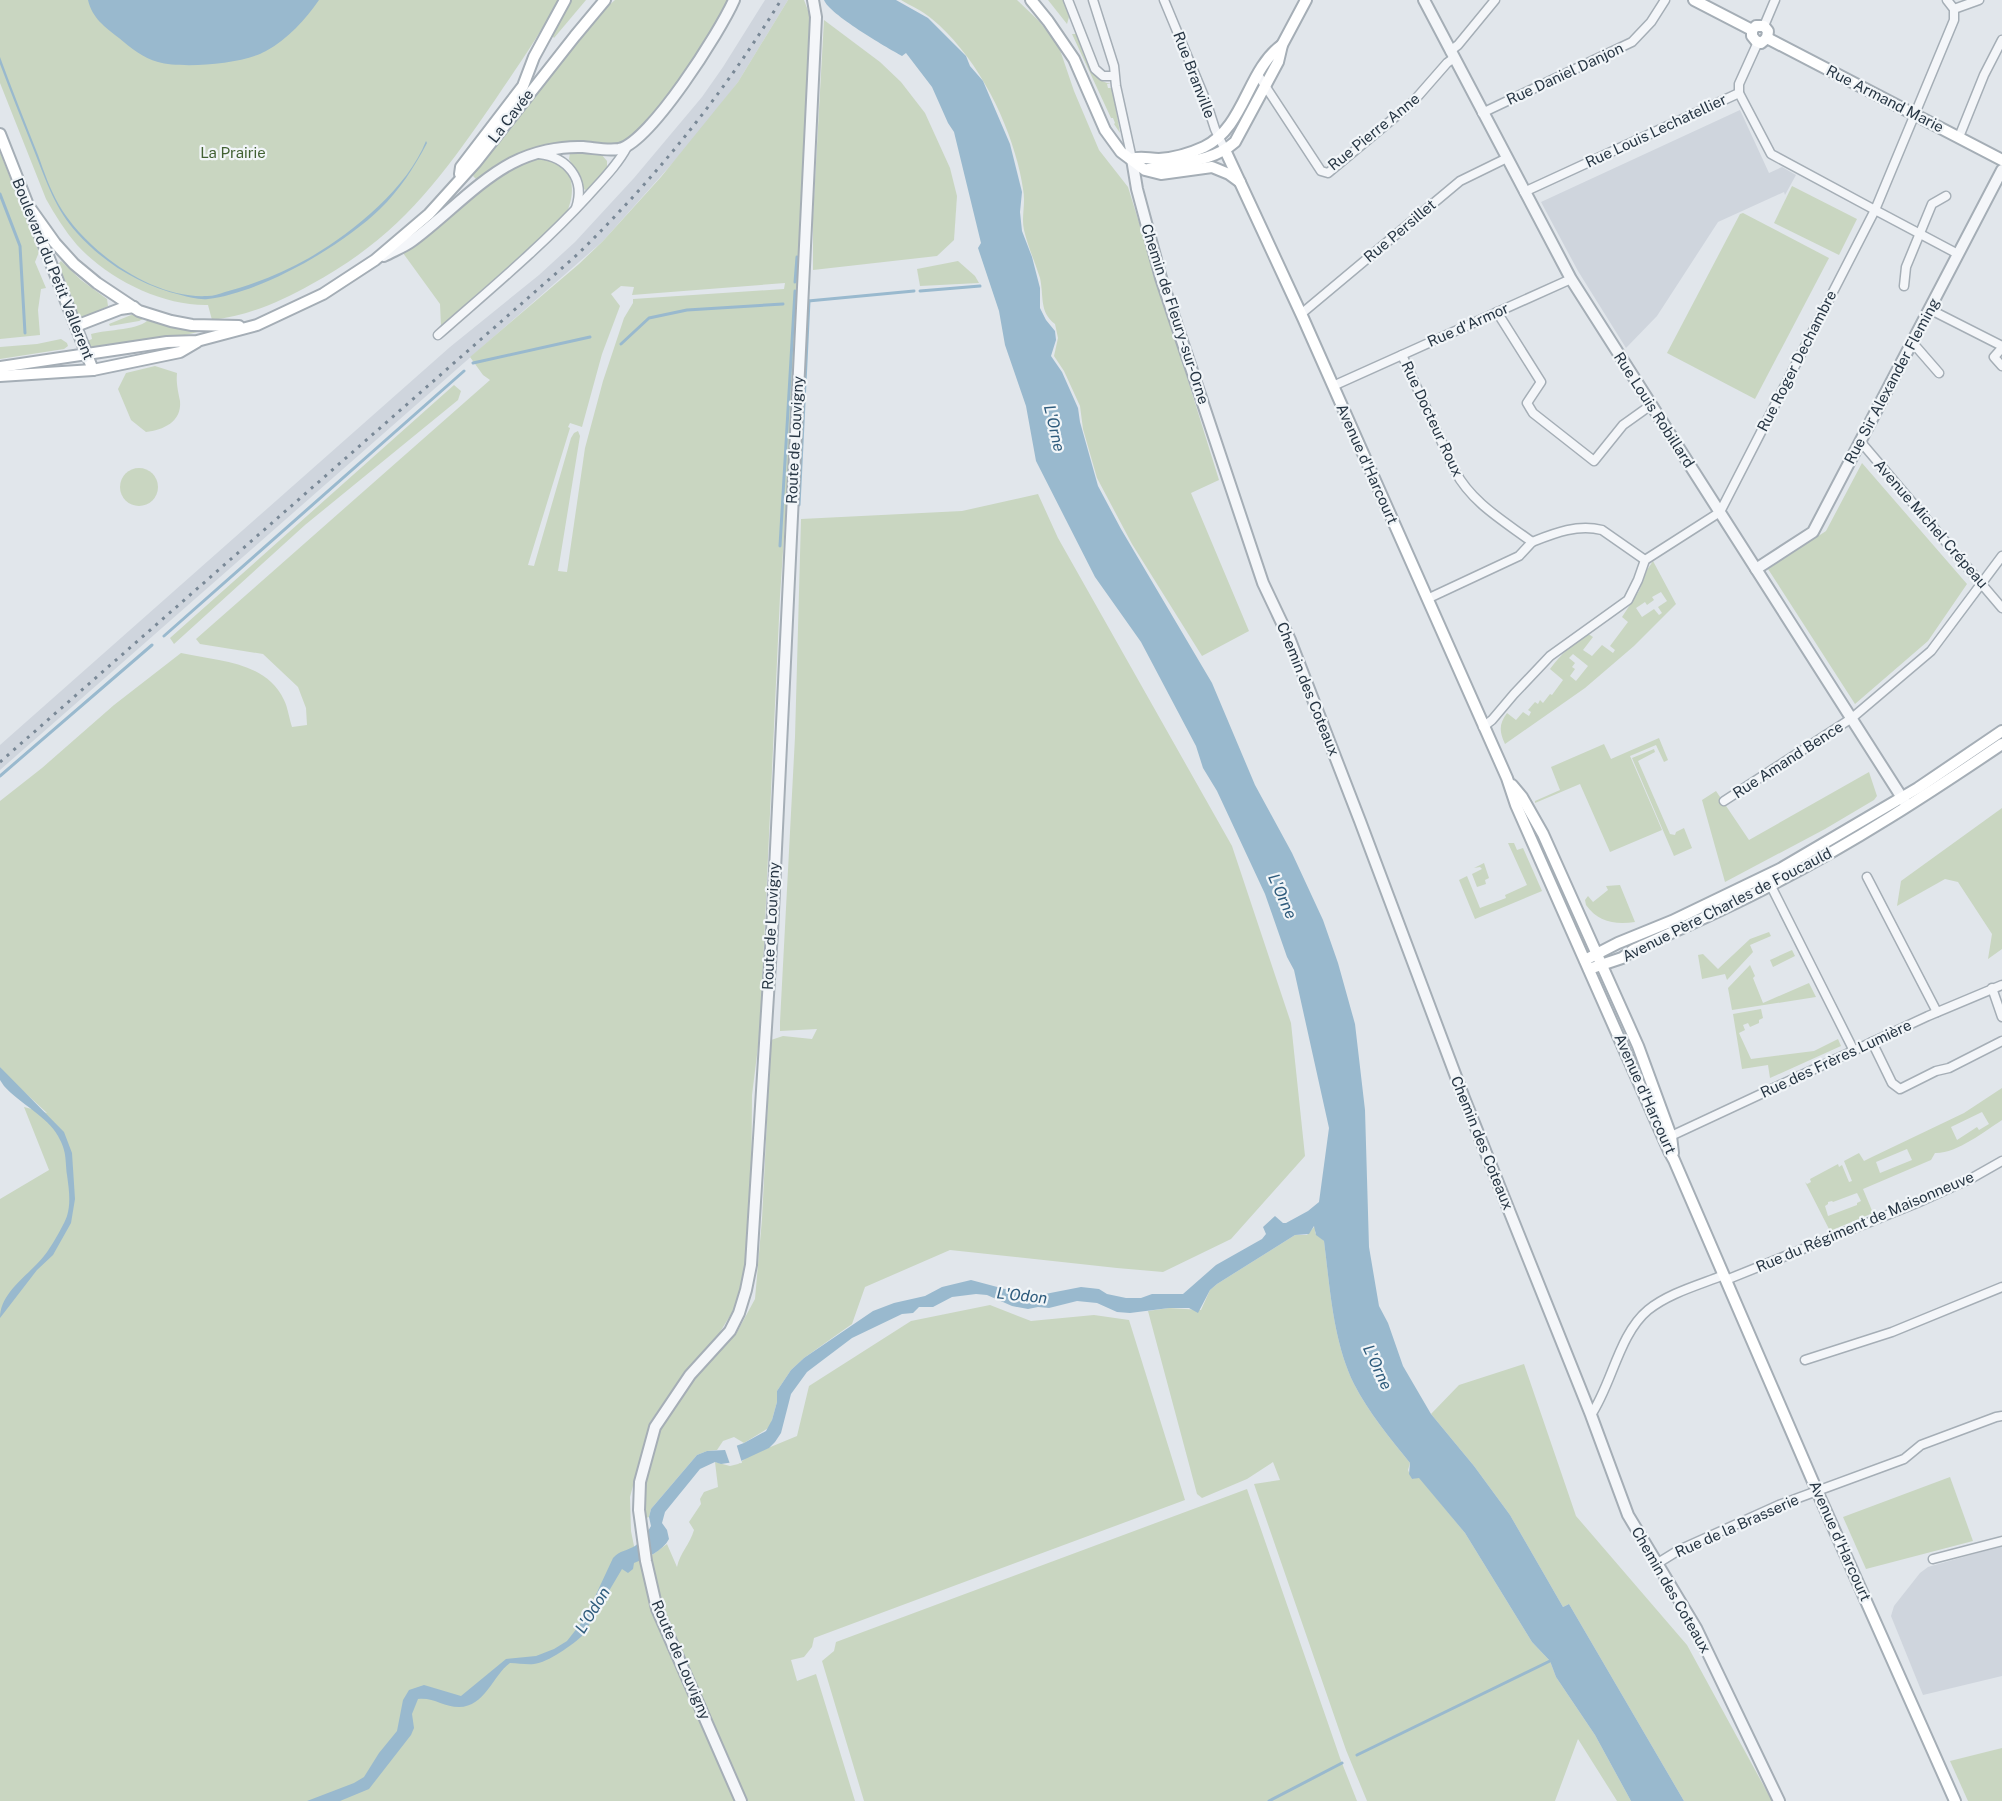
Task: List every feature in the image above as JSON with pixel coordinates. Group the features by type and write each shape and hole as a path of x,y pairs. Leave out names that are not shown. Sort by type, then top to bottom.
{"main road":[{"path":"0,367 166,342 197,341 257,325 323,294 375,260 429,214 459,180 461,167 524,86 537,51 566,0"},
{"name":"La Cavée","path":"459,180 605,0"},
{"path":"1030,0 1048,21 1074,59 1104,130 1113,144 1145,170 1161,174 1205,167 1214,168 1229,174 1242,184"},
{"path":"1145,170 1203,159 1226,150 1235,142 1278,62 1282,45 1306,0"},
{"path":"1694,0 1752,30"},
{"path":"1758,25 1764,26 1769,32 1763,40 1752,38 1752,30 1758,25"},
{"name":"Rue Armand Marie","path":"1763,40 2002,160"},
{"path":"1132,159 1139,157 1156,159 1180,155 1203,147 1219,138 1230,125 1270,54 1282,45"},
{"name":"Boulevard du Petit Vallerent","path":"0,134 93,370"},
{"name":"Avenue d'Harcourt","path":"1226,150 1507,778 1516,805 1955,1801"},
{"path":"30,208 60,250 74,264 97,283 149,315 192,326 257,325"},
{"path":"76,326 120,309 134,307"},
{"path":"0,376 93,370 180,352 197,341"},
{"path":"93,370 98,363 140,356 166,342"},
{"name":"Avenue Père Charles de Foucauld","path":"1587,964 1599,959 1622,958 1671,927 1838,849 2002,731"},
{"name":"Avenue Père Charles de Foucauld","path":"1905,802 2002,744"},
{"name":"Avenue d'Harcourt","path":"1507,778 1539,825 1638,1046 1671,1136 1674,1160"}],"street":[{"path":"438,335 575,210 613,167 627,147 643,134 684,82 719,29 734,0"},
{"name":"Route de Louvigny","path":"741,1801 657,1609 642,1536 639,1510 640,1482 655,1427 690,1375 730,1331 739,1313 751,1265 772,920 816,28 816,11 813,0"},
{"path":"1068,0 1095,69 1103,76 1114,76"},
{"path":"1094,0 1114,66 1114,76 1132,159"},
{"name":"Rue Branville","path":"1164,0 1219,138 1226,150"},
{"name":"Rue Louis Robillard","path":"1424,0 1570,279 1905,802"},
{"path":"1452,54 1495,0"},
{"name":"Rue Daniel Danjon","path":"1482,113 1632,42 1646,28 1665,0"},
{"path":"1764,26 1775,0"},
{"path":"1947,0 1954,9 1979,0"},
{"name":"Rue Roger Dechambre","path":"1720,512 1875,210 1954,20 1954,9"},
{"name":"Rue Louis Lechatellier","path":"1524,192 1739,93 1739,84 1763,40"},
{"path":"1959,137 1984,75 2002,40"},
{"name":"Rue Pierre Anne","path":"1258,75 1321,171 1328,173 1412,103 1447,63 1452,54"},
{"path":"1739,93 1771,154 1958,254"},
{"path":"375,260 411,242 482,182 506,166 536,154 566,148 607,150 627,147"},
{"path":"536,154 556,157 569,166 578,187 575,210"},
{"name":"Rue Persillet","path":"1301,314 1460,181 1507,158"},
{"name":"Chemin de Fleury-sur-Orne","path":"1132,159 1138,192 1161,278 1224,467"},
{"name":"Rue Sir Alexander Fleming","path":"1756,569 1813,532 2002,170"},
{"path":"1904,286 1906,267 1932,204 1946,196"},
{"name":"Rue d'Armor","path":"1333,386 1570,279"},
{"path":"1929,309 1999,345"},
{"path":"1497,312 1541,382 1527,403 1533,413 1594,460 1623,425 1651,405"},
{"path":"2002,336 1994,357 2002,366"},
{"path":"1912,342 1939,373"},
{"name":"Rue Docteur Roux","path":"1402,355 1450,462 1466,489 1474,499 1532,542"},
{"name":"Avenue Michel Crépeau","path":"1860,441 2002,608"},
{"name":"Chemin des Coteaux","path":"1224,467 1263,583 1290,640 1357,811 1464,1098 1591,1415 1628,1515 1696,1628 1779,1801"},
{"path":"1483,727 1550,657 1628,600 1645,560 1720,512"},
{"path":"1427,599 1519,556 1532,542 1567,530 1602,530 1645,560"},
{"name":"Rue Amand Bence","path":"1724,801 1852,718 1931,651 2002,556"},
{"path":"1867,877 1937,1012"},
{"path":"1769,881 1854,1051"},
{"name":"Rue des Frères Lumière","path":"1671,1136 1937,1012 2002,985"},
{"path":"1992,988 2002,1017"},
{"path":"1872,1042 1892,1083 1900,1089 1936,1071 1949,1068 2002,1041"},
{"name":"Rue du Régiment de Maisonneuve","path":"1591,1415 1601,1399 1629,1336 1643,1315 1660,1302 1780,1258 1950,1189 2002,1161"},
{"path":"1805,1360 1892,1332 2002,1287"},
{"name":"Rue de la Brasserie","path":"1658,1563 1679,1550 1779,1505 1904,1459 1920,1445 2002,1416"},
{"path":"1933,1559 2002,1541"}],"shaded area":[{"path":"765,0 788,0 738,82 694,139 603,241 0,770 0,745 450,347 539,275 575,242 634,178 702,97"},
{"path":"1740,110 1769,173 1782,167 1796,175 1785,195 1784,192 1718,222 1657,316 1626,348 1578,271 1541,202"},
{"path":"2002,1546 2002,1676 1923,1695 1891,1616 1894,1606 1920,1573 1928,1567"}],"green space":[{"name":"La Prairie","path":"0,0 558,0 528,51 455,156 415,205 393,227 341,267 299,291 250,312 212,320 208,305 172,301 137,288 104,269 77,245 60,223 46,199 0,83"},
{"path":"569,0 586,0 554,38 550,33"},
{"path":"615,0 730,0 711,34 680,80 647,123 632,137 615,145 583,142 539,148 514,157 476,179 473,176 477,168 588,28"},
{"path":"788,0 804,0 809,13 811,44 800,214 794,388 780,596 760,1031 752,1095 751,1218 745,1283 733,1311 720,1332 684,1373 650,1422 630,1497 631,1531 637,1561 652,1555 667,1544 677,1567 694,1530 689,1522 701,1504 700,1499 704,1492 718,1487 715,1462 730,1466 738,1464 749,1456 797,1436 809,1386 911,1321 990,1305 1031,1321 1094,1315 1129,1320 1185,1500 814,1638 812,1647 804,1657 791,1660 797,1681 816,1674 855,1801 0,1801 0,1199 49,1170 24,1107 47,1113 0,1067 0,801 42,768 114,705 181,653 225,661 253,670 276,687 285,703 292,727 307,725 306,708 298,687 263,654 200,644 196,639 490,380 483,375 470,357 603,241 661,177 738,82","holes":["785,283 784,289 633,299 624,318 603,381 585,448 567,572 558,571 580,436 578,431 571,438 534,566 528,565 570,428 568,427 570,423 582,427 602,354 620,306 611,294 621,286 634,287 632,295"]},
{"path":"901,0 1017,0 1039,21 1059,47 1074,91 1099,150 1128,187 1219,480 1191,493 1249,631 1202,656 1132,544 1097,478 1083,429 1080,406 1064,371 1054,356 1058,338 1055,324 1044,309 1040,278 1027,242 1023,220 1023,189 1012,143 1003,119 979,74 949,35 928,16"},
{"path":"1048,0 1063,0 1069,17 1067,24"},
{"path":"824,20 880,62 901,82 925,113 950,168 957,196 954,240 937,256 813,270 813,217"},
{"path":"1072,34 1076,34 1092,71 1097,77 1111,84 1107,84 1108,88 1112,88 1120,133 1111,118"},
{"path":"0,152 39,252 35,262 46,288 41,289 38,310 40,335 0,339"},
{"path":"570,153 601,154 607,161 607,168 591,189 585,190 569,159"},
{"path":"540,158 555,162 568,172 571,179 572,195 564,218 441,326 440,304 403,253 506,171"},
{"path":"1792,186 1857,219 1839,255 1774,223"},
{"path":"1743,213 1829,258 1755,399 1667,353 1740,214"},
{"path":"61,261 81,280 107,299 108,306 83,318 77,316 57,265"},
{"path":"958,261 975,276 979,283 920,286 917,269"},
{"path":"136,313 145,318 110,326 109,324"},
{"path":"150,318 202,331 168,339 92,349 87,341 92,339 91,334 139,325"},
{"path":"61,339 68,346 64,349 0,359 0,347 37,344"},
{"path":"155,366 177,373 180,408 175,420 170,424 146,432 131,420 118,389 126,373"},
{"path":"454,385 461,391 458,400 305,525 174,644 170,638"},
{"path":"1862,463 1967,584 1928,641 1855,704 1768,569 1826,531"},
{"path":"139,468 153,473 158,487 153,501 139,506 125,501 120,487 125,473"},
{"path":"1038,494 1058,538 1232,846 1291,1023 1305,1156 1231,1239 1163,1272 950,1250 865,1287 852,1324 791,1370 777,1391 777,1402 770,1427 744,1443 734,1437 723,1441 717,1450 697,1455 651,1509 649,1517 643,1519 644,1483 653,1442 665,1416 699,1373 736,1334 755,1299 762,1219 771,1040 783,1036 812,1039 817,1029 780,1031 795,737 801,519 962,511"},
{"path":"1653,561 1676,604 1634,646 1585,688 1505,744 1501,728 1507,713 1516,720 1523,712 1529,716 1531,712 1528,710 1535,702 1538,704 1540,700 1543,703 1550,694 1552,695 1563,680 1550,669 1577,641 1587,633 1593,637 1583,650 1592,656 1602,645 1613,653 1615,650 1610,646 1628,622 1622,617 1639,591","holes":["1661,592 1667,601 1658,607 1662,613 1659,615 1654,609 1642,617 1636,608 1645,602 1647,605 1654,600 1652,597","1573,654 1588,666 1576,681 1570,676 1575,669 1572,667 1575,663 1569,658"]},
{"path":"1659,738 1668,760 1664,762 1656,745 1630,756 1662,830 1610,852 1580,784 1535,803 1560,790 1551,767 1604,744 1611,759"},
{"path":"1654,749 1655,752 1638,761 1670,834 1675,835 1684,828 1692,848 1674,856 1632,758"},
{"path":"1869,772 1877,796 1874,800 1725,882 1702,800 1716,791 1749,840"},
{"path":"2002,808 2002,949 1988,959 1992,934 1958,882 1945,879 1897,906 1901,881"},
{"path":"1508,843 1514,843 1517,850 1523,848 1542,891 1475,919 1459,880 1467,876 1480,908 1506,898 1505,895 1527,885"},
{"path":"1484,863 1489,878 1485,880 1486,884 1477,887 1472,874 1482,869 1474,868"},
{"path":"1620,885 1635,922 1621,923 1602,919 1586,905 1585,900 1588,896 1593,902 1608,890 1606,886"},
{"path":"1769,932 1771,936 1750,945 1753,952 1727,980 1725,974 1702,979 1698,955 1703,954 1718,969 1750,939"},
{"path":"1792,950 1795,956 1773,967 1770,960"},
{"path":"1750,965 1763,1003 1809,983 1816,997 1732,1010 1728,988"},
{"path":"1761,1009 1763,1018 1759,1020 1759,1023 1750,1027 1748,1023 1743,1025 1745,1030 1739,1033 1751,1059 1814,1051 1838,1039 1841,1046 1770,1078 1768,1065 1742,1069 1733,1014"},
{"path":"2002,1088 2002,1120 1961,1146 1935,1153 1931,1160 1863,1189 1873,1213 1830,1231 1805,1182 1807,1184 1811,1182 1810,1179 1838,1164 1839,1167 1842,1165 1849,1182 1852,1181 1844,1161 1859,1153 1864,1161 1964,1113","holes":["1982,1112 1989,1124 1979,1130 1977,1127 1957,1140 1951,1127","1907,1149 1912,1160 1880,1173 1876,1162","1857,1193 1861,1201 1857,1205 1828,1216 1825,1206 1828,1202"]},
{"path":"1315,1226 1315,1233 1324,1241 1341,1350 1360,1395 1387,1435 1410,1463 1408,1470 1412,1479 1419,1477 1465,1533 1532,1642 1550,1661 1556,1677 1595,1735 1631,1801 1617,1801 1578,1739 1555,1801 1367,1801 1346,1750 1254,1484 1280,1480 1273,1462 1247,1479 1202,1498 1197,1494 1148,1311 1169,1308 1201,1310 1210,1290 1217,1284 1295,1235 1307,1235"},
{"path":"1524,1364 1576,1516 1687,1645 1772,1801 1684,1801 1569,1604 1563,1607 1510,1515 1474,1466 1431,1414 1459,1385"},
{"path":"1950,1477 1973,1541 1866,1569 1843,1517"},
{"path":"1247,1489 1357,1801 864,1801 822,1661 834,1651 836,1642"},
{"path":"2002,1748 2002,1801 1968,1801 1950,1761"}],"water":[{"path":"88,0 319,0 308,15 282,41 266,51 228,62 182,65 158,62 137,52 100,22"},
{"path":"824,0 896,0 928,18 966,56 970,66 983,81 1010,144 1022,192 1020,212 1022,231 1040,288 1040,308 1055,331 1056,340 1051,356 1062,372 1078,408 1098,486 1212,683 1255,785 1292,853 1323,920 1338,963 1355,1024 1365,1110 1369,1247 1379,1306 1388,1323 1403,1366 1431,1414 1474,1466 1510,1515 1563,1607 1569,1604 1684,1801 1631,1801 1595,1735 1556,1677 1550,1661 1532,1642 1465,1533 1419,1478 1412,1479 1409,1474 1410,1463 1366,1405 1347,1367 1333,1314 1324,1241 1316,1235 1314,1226 1309,1234 1295,1235 1217,1284 1210,1290 1198,1313 1189,1308 1117,1312 1097,1303 1077,1301 1049,1308 1028,1309 1012,1306 987,1295 976,1294 952,1297 933,1307 919,1307 913,1313 902,1314 852,1338 807,1372 791,1394 781,1433 769,1448 741,1461 721,1464 715,1462 700,1469 665,1512 662,1523 669,1539 654,1554 634,1563 633,1569 628,1573 622,1569 579,1639 539,1663 510,1663 482,1696 468,1706 454,1707 429,1699 418,1699 412,1714 414,1728 411,1735 369,1789 340,1801 307,1801 364,1777 379,1753 397,1731 403,1700 409,1690 424,1685 461,1696 506,1659 536,1656 567,1641 585,1618 613,1558 618,1553 635,1546 644,1537 651,1526 649,1517 651,1509 697,1455 707,1451 725,1450 766,1431 777,1402 777,1391 791,1370 804,1358 873,1311 894,1303 925,1296 942,1287 971,1280 1024,1294 1040,1295 1081,1287 1099,1289 1107,1294 1126,1298 1141,1298 1152,1294 1183,1294 1216,1265 1262,1239 1266,1234 1263,1227 1275,1216 1286,1223 1319,1202 1329,1128 1294,970 1287,957 1265,894 1217,791 1203,768 1196,746 1141,642 1095,577 1036,461 1026,406 1005,345 999,311 978,248 981,243 954,132 932,87 906,53 902,56 859,30 836,13"},
{"path":"0,57 50,187 71,222 103,255 122,269 164,290 186,295 212,296 268,278 326,248 360,223 392,193 406,176 426,141 427,143 412,169 394,194 380,209 345,238 300,266 252,288 208,299 194,298 166,291 137,279 124,272 111,264 77,233 57,205 48,185 0,64"},
{"path":"0,1067 64,1132 72,1153 75,1199 71,1223 53,1255 37,1270 0,1318 1,1309 10,1292 44,1256 57,1237 67,1216 69,1191 65,1155 61,1142 47,1122 4,1086 0,1080"}],"pier":[{"path":"736,1443 742,1463 730,1464 724,1447"}],"waterway":[{"path":"0,194 20,246 25,333"},
{"path":"795,282 797,257"},
{"path":"920,291 980,286"},
{"path":"780,546 795,291"},
{"path":"808,301 914,291"},
{"path":"799,505 809,301"},
{"path":"621,344 649,318 687,310 783,304"},
{"path":"473,363 590,337"},
{"path":"164,636 464,371"},
{"path":"0,776 152,645"},
{"path":"1357,1755 1552,1660"},
{"path":"1269,1801 1342,1763"}],"railway":[{"path":"0,762 578,254 662,164 712,102 781,0"}],"water label":[{"name":"L'Orne","path":"1055,428"},
{"name":"L'Orne","path":"1283,896"},
{"name":"L'Odon","path":"1022,1295"},
{"name":"L'Orne","path":"1378,1367"},
{"name":"L'Odon","path":"592,1610"}]}
